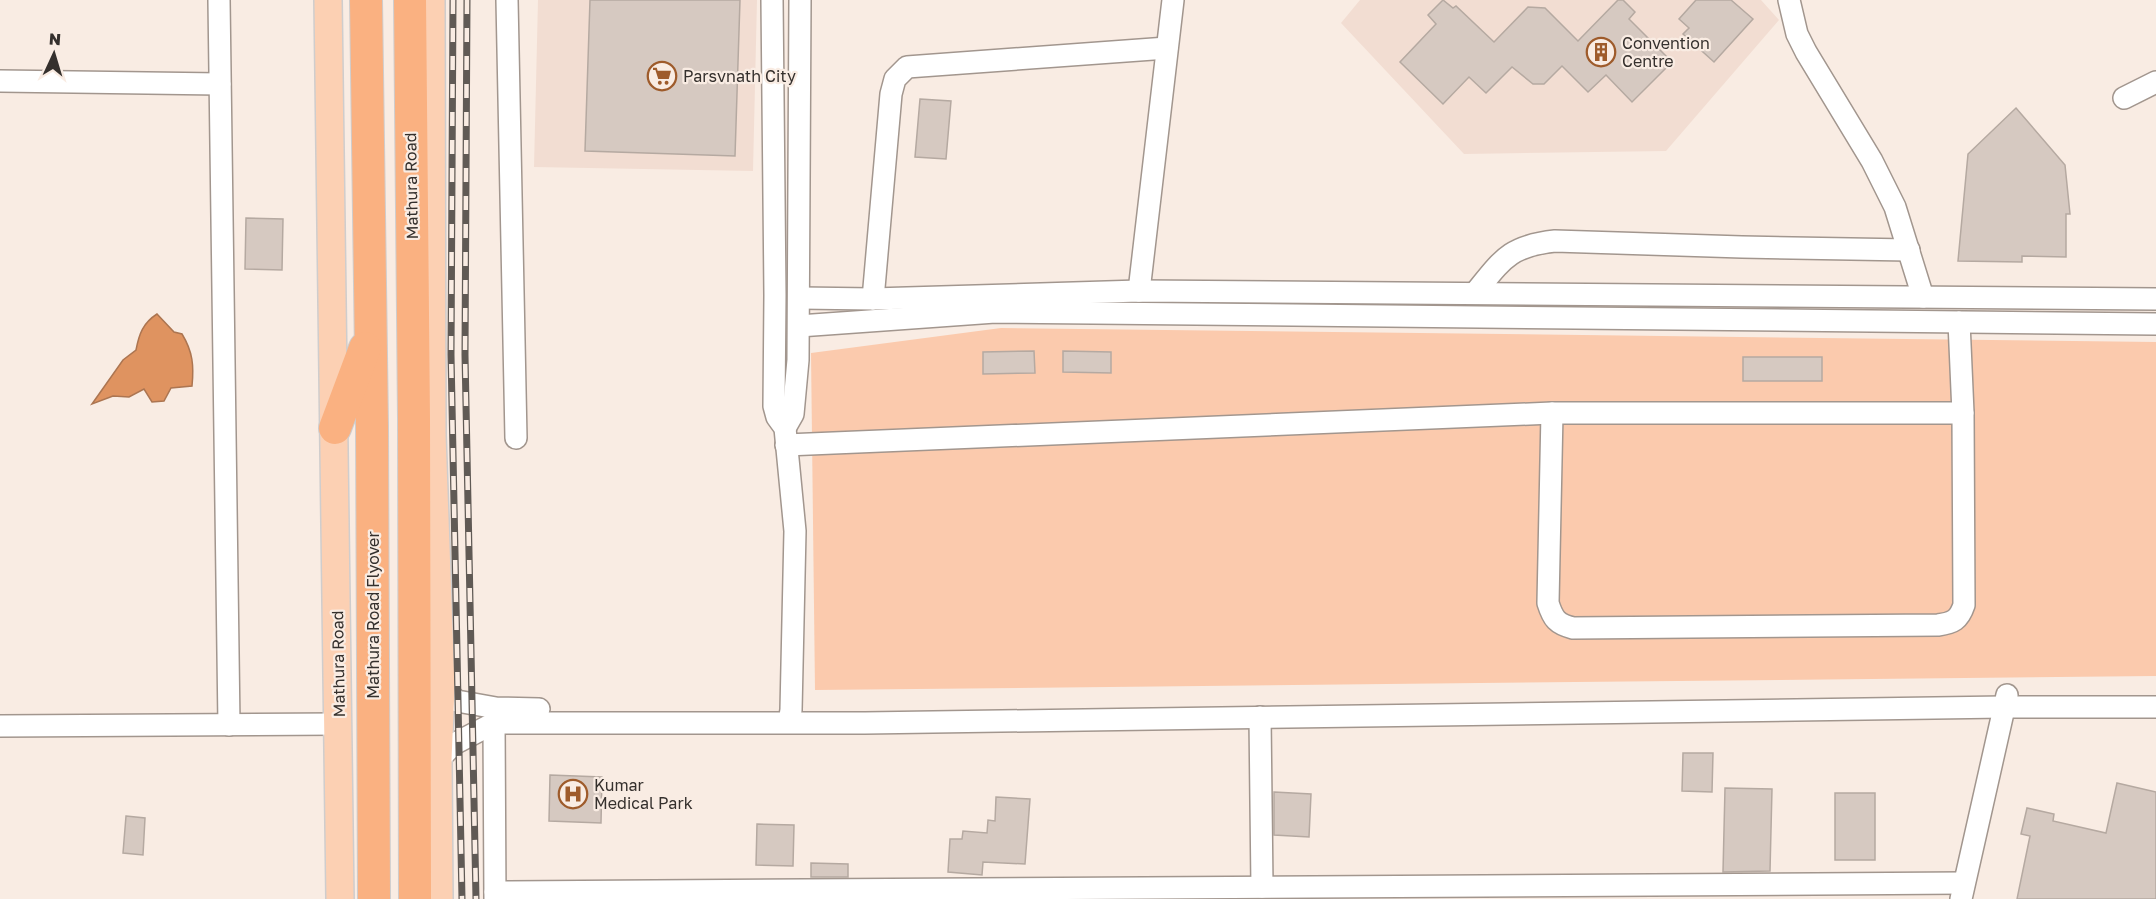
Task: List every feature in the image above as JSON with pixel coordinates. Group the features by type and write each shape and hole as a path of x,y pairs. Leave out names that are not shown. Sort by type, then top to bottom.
{"highway":[{"path":"335,428 371,330 366,0"},
{"name":"Mathura Road","path":"410,0 413,373 423,442"},
{"name":"Mathura Road Flyover","path":"371,330 374,899"},
{"path":"415,899 423,442"}],"main road":[{"name":"Mathura Road","path":"328,0 340,899"},
{"path":"431,0 423,442 441,687 438,760 439,899"}],"street":[{"path":"219,0 229,725"},
{"path":"507,0 516,438"},
{"path":"772,0 774,406 785,437 794,504 795,531 790,716"},
{"path":"785,437 795,402 800,298 800,0"},
{"path":"1139,291 1173,0"},
{"path":"1789,0 1797,34 1806,52 1872,161 1895,207 1923,297"},
{"path":"873,299 891,94 895,79 907,67 1167,48"},
{"path":"0,81 220,84"},
{"path":"2124,98 2156,82"},
{"path":"1475,293 1512,252 1521,247 1555,241 1909,250"},
{"path":"800,298 873,299 1139,291 2156,299"},
{"path":"799,326 995,312 2156,324"},
{"path":"1552,413 1548,603 1552,617 1561,625 1573,628 1938,626 1951,624 1960,617 1964,605 1963,413 1959,322"},
{"path":"785,437 1552,413 1963,413"},
{"path":"441,687 457,701 496,708 790,716 1260,717 2006,701 2156,695"},
{"path":"494,723 495,896 1262,887 1328,893 1963,891 2006,701"},
{"path":"438,760 454,744 494,723 790,716 2006,701 2156,707"},
{"path":"1260,717 1262,887"},
{"path":"0,726 339,724"}],"shaded area":[{"name":"Parsvnath City","path":"538,0 757,0 753,171 534,167"},
{"path":"1360,0 1761,0 1779,20 1666,151 1464,154 1341,23"},
{"path":"157,314 174,332 182,334 186,341 192,359 192,386 171,388 164,401 152,402 144,389 129,397 113,396 92,404 123,360 136,350 142,329"},
{"path":"1001,328 2156,342 2156,676 815,690 811,353"}],"building":[{"name":"Parsvnath City","path":"590,0 740,0 735,156 585,151"},
{"name":"Convention Centre","path":"1443,0 1453,8 1456,6 1494,42 1528,7 1545,8 1578,41 1618,0 1623,0 1635,12 1629,19 1672,62 1632,102 1606,75 1588,92 1562,66 1544,84 1533,84 1512,67 1486,93 1469,77 1443,104 1400,62 1436,24 1428,15"},
{"path":"1696,0 1731,0 1753,19 1714,62 1683,34 1689,28 1679,19"},
{"path":"920,99 951,101 946,159 915,157"},
{"path":"2016,108 2065,165 2070,214 2066,214 2066,257 2022,256 2022,262 1958,261 1968,154"},
{"path":"246,218 283,219 282,270 245,269"},
{"path":"1034,351 1035,373 983,374 983,352"},
{"path":"1063,351 1111,352 1111,373 1063,372"},
{"path":"1743,357 1822,357 1822,381 1743,381"},
{"path":"1683,753 1713,753 1712,792 1682,791"},
{"path":"550,775 602,777 601,823 549,821"},
{"path":"2117,783 2156,792 2156,899 2017,899 2030,836 2021,834 2027,808 2054,814 2053,821 2106,833"},
{"path":"1725,788 1772,789 1770,871 1723,872"},
{"path":"1274,792 1311,794 1309,837 1274,835"},
{"path":"1835,793 1875,793 1875,860 1835,860"},
{"path":"996,797 1030,799 1025,864 983,862 982,875 948,872 950,839 962,839 963,831 987,833 988,820 995,821"},
{"path":"126,816 145,818 143,855 123,853"},
{"path":"757,824 794,825 793,866 756,865"},
{"path":"811,863 848,864 848,877 811,877"}],"railway":[{"path":"453,0 451,355 462,899"},
{"path":"467,0 465,355 476,899"}],"place":[{"name":"Convention Centre","path":"1601,52"},
{"name":"Parsvnath City","path":"662,76"},
{"name":"Kumar Medical Park","path":"573,794"}]}
